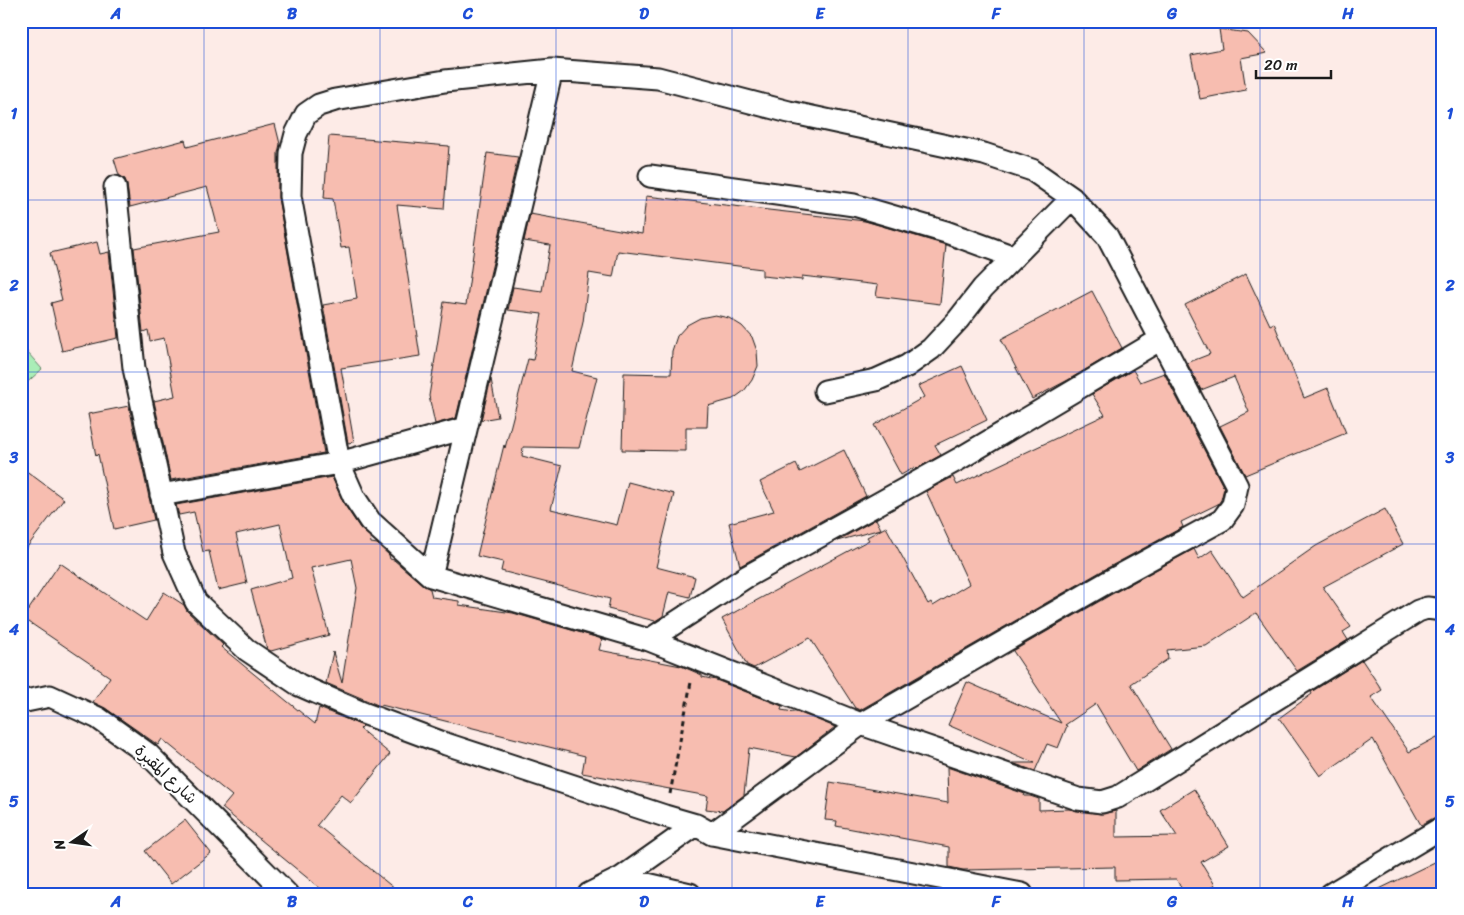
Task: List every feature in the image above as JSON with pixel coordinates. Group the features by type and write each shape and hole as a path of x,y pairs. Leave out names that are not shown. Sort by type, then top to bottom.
{"street":[{"path":"431,576 552,70"},
{"path":"589,894 621,878 704,829 861,724 1106,583 1222,520 1233,505 1237,486 1107,236 1072,198 1032,170 984,154 788,112 658,78 552,70 435,82 335,100 319,105 306,114 296,134 291,153 290,196 340,463 354,498 370,521 431,576 649,640 861,724 1078,799 1102,802 1118,797 1418,611 1427,608 1443,610"},
{"path":"650,176 854,206 946,232 1014,257"},
{"path":"114,187 134,368 174,553 196,602 247,650 298,685 363,713 446,744 704,829 1022,894"},
{"path":"825,390 876,380 907,366 931,349 983,288 1072,198"},
{"path":"649,640 746,577 959,459 1161,339"},
{"path":"161,495 340,463 466,428"},
{"name":"شارع المقبرة","path":"21,702 50,696 98,718 148,754 287,894"},
{"path":"1331,894 1443,827"},
{"path":"621,878 690,894"}],"path":[{"path":"665,816 695,659"}],"green space":[{"path":"21,345 42,369 21,388"}],"building":[{"path":"1219,29 1248,33 1267,53 1241,58 1246,90 1200,99 1191,55 1222,49"},
{"path":"275,124 280,144 278,153 278,198 324,453 171,480 154,401 175,396 164,338 150,341 148,330 143,332 134,248 219,232 207,187 130,207 125,179 119,175 114,159 185,140 187,147"},
{"path":"329,136 449,146 444,209 397,205 420,356 341,368 354,442 348,443 323,305 357,299 349,247 341,248 333,199 324,198"},
{"path":"487,153 518,157 456,418 435,424 429,396 444,302 466,305"},
{"path":"646,196 865,221 946,245 940,304 876,296 878,285 802,276 802,280 762,276 762,269 618,251 613,277 589,273 583,322 572,371 597,377 579,448 523,447 522,456 562,466 551,509 617,525 628,482 674,494 656,567 695,577 690,597 669,592 663,616 655,621 608,609 610,599 501,571 503,562 477,556 504,445 505,448 528,359 533,360 542,314 508,310 513,287 542,291 550,245 524,241 530,214 642,234"},
{"path":"97,242 100,254 109,252 118,338 62,351 51,303 62,300 50,253"},
{"path":"1246,274 1270,325 1274,323 1304,398 1328,388 1346,433 1245,475 1220,426 1249,412 1234,377 1201,390 1187,363 1210,354 1185,305"},
{"path":"1092,291 1122,348 1032,399 1001,339"},
{"path":"715,315 729,318 742,326 752,337 757,351 758,366 752,380 744,391 733,399 708,406 707,427 686,427 686,451 622,450 624,373 671,374 672,351 677,336 687,325 700,318"},
{"path":"962,366 987,420 935,445 941,455 901,475 874,425 924,397 918,386"},
{"path":"1133,370 1140,382 1164,373 1224,488 1218,504 1181,522 1183,527 1100,572 860,710 855,708 810,638 754,668 747,665 722,619 869,540 867,537 886,527 928,604 931,602 933,606 969,584 926,491 953,477 957,485 1105,415 1092,394"},
{"path":"491,379 498,417 481,420"},
{"path":"129,406 154,520 114,529 88,414"},
{"path":"844,450 866,496 740,566 729,523 774,511 760,482 796,464 800,472"},
{"path":"21,467 64,499 21,555"},
{"path":"332,477 344,504 360,528 370,537 371,543 377,544 389,555 390,559 394,560 430,589 432,597 459,601 459,605 513,613 602,639 599,650 681,666 702,675 702,677 716,680 782,706 781,710 800,713 835,727 796,757 749,748 744,795 723,811 706,809 708,796 582,773 585,756 380,706 326,683 333,652 342,683 357,588 351,559 311,568 329,635 271,651 267,649 251,590 292,578 280,524 236,534 247,583 218,590 209,551 203,552 194,512 179,515 176,505"},
{"path":"1385,509 1403,544 1323,587 1351,627 1343,632 1348,640 1297,671 1256,613 1206,646 1167,650 1168,659 1131,684 1171,749 1136,771 1096,704 1065,725 1067,726 1058,748 1047,744 1035,771 1012,763 1035,763 948,725 967,682 1061,723 1013,651 1194,549 1199,559 1212,550 1243,597 1316,546"},
{"path":"876,519 881,529 837,541"},
{"path":"60,563 146,621 164,592 184,605 187,611 223,645 221,647 315,724 319,708 363,726 360,729 390,754 351,803 341,795 317,825 401,894 327,894 222,808 232,796 162,739 158,745 105,708 93,702 110,677 23,618"},
{"path":"1362,660 1382,690 1371,697 1409,752 1437,737 1443,747 1443,815 1437,816 1421,825 1373,739 1320,776 1279,718 1312,694 1311,692"},
{"path":"947,767 1025,794 1024,796 1039,799 1039,810 1069,809 1101,814 1116,811 1116,837 1177,836 1160,810 1194,789 1229,846 1201,862 1215,885 1200,894 1185,894 1176,879 1115,880 1115,867 963,870 949,867 949,847 836,826 837,821 825,820 830,782 948,803"},
{"path":"185,820 211,853 171,884 145,851"},
{"path":"1443,858 1443,894 1369,894"}]}
